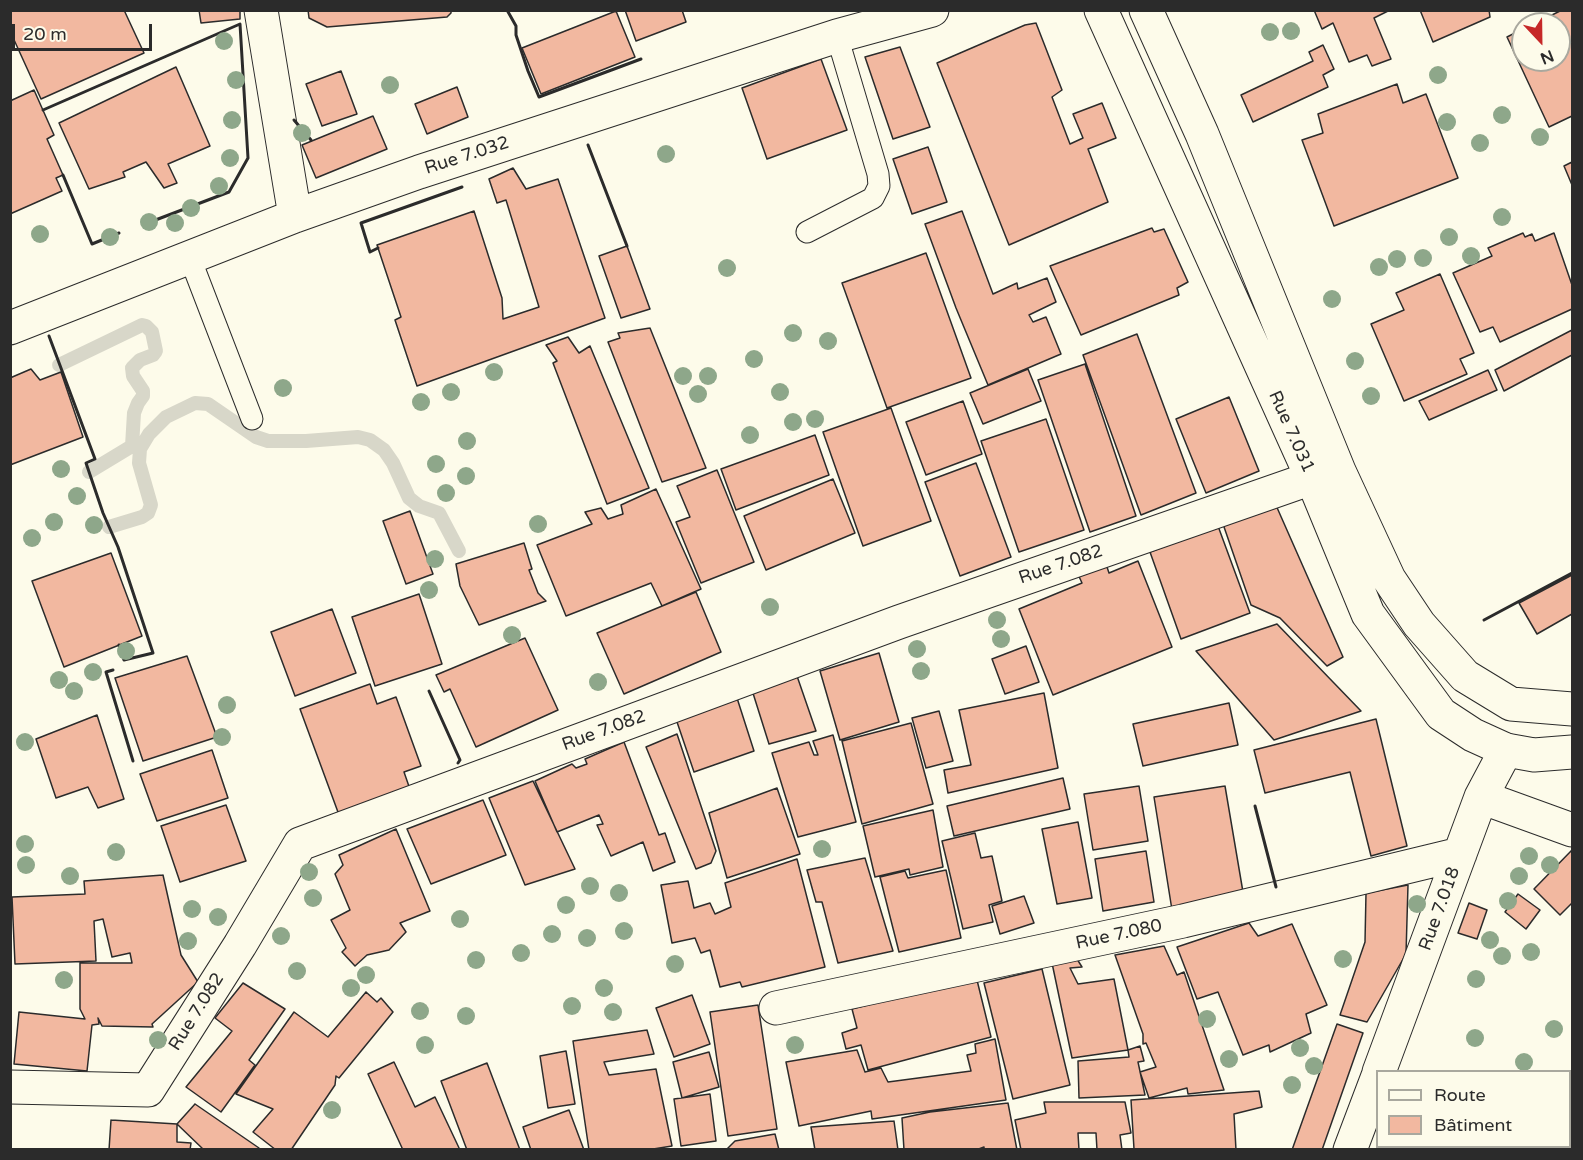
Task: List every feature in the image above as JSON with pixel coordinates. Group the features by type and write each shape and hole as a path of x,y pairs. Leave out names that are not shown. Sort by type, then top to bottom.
{"street":[{"path":"261,10 295,216"},
{"name":"Rue 7.032","path":"10,328 295,216 419,172 837,36 932,10"},
{"name":"Rue 7.031","path":"1101,10 1312,478 1368,614 1442,714 1473,735 1506,750 1534,755 1572,752"},
{"name":"Rue 7.031","path":"1146,10 1202,134 1339,471 1389,579 1419,624 1465,676 1511,704 1572,709"},
{"name":"Rue 7.082","path":"10,1087 148,1090 240,945 300,844 899,622 1312,478"},
{"name":"Rue 7.018","path":"1379,1070 1481,797 1506,750"},
{"path":"1481,797 1572,830"},
{"name":"Rue 7.080","path":"776,1008 1184,921 1460,854"},
{"path":"1350,1149 1376,1079"}],"lane":[{"path":"807,232 873,198 879,186 878,174 837,36"},
{"path":"190,258 252,419"}],"building":[{"path":"10,10 124,10 144,53 41,99 10,31"},
{"path":"199,10 240,10 240,19 201,23"},
{"path":"308,10 451,10 451,13 447,17 327,27 309,18"},
{"path":"625,10 682,10 686,22 636,41"},
{"path":"1314,10 1390,10 1374,18 1391,59 1372,66 1367,55 1349,62 1333,23 1322,29"},
{"path":"1420,10 1489,10 1490,17 1433,42"},
{"path":"1572,10 1572,116 1549,127 1523,72 1571,72 1571,12 1558,12"},
{"path":"616,11 635,57 541,94 522,48"},
{"path":"1036,23 1062,90 1052,97 1070,144 1083,138 1073,114 1102,103 1116,138 1088,149 1108,202 1009,245 937,63 1025,25"},
{"path":"1323,45 1334,69 1323,75 1328,87 1253,122 1241,95 1313,61 1309,52"},
{"path":"900,47 930,127 893,139 865,57"},
{"path":"821,59 847,130 767,159 742,88"},
{"path":"176,67 210,146 168,164 177,183 164,188 146,162 123,172 125,177 89,189 59,123"},
{"path":"341,71 357,114 322,126 306,84"},
{"path":"1397,84 1403,103 1426,94 1458,178 1334,226 1302,140 1323,133 1318,114"},
{"path":"457,87 468,117 427,134 415,104"},
{"path":"34,90 54,135 47,139 63,175 56,178 62,191 10,214 10,101"},
{"path":"373,116 387,149 316,178 302,145"},
{"path":"928,147 947,202 912,214 893,159"},
{"path":"1572,162 1572,185 1564,166"},
{"path":"513,168 526,189 558,179 605,318 417,386 395,320 401,317 377,245 474,211 502,298 503,319 539,307 506,200 497,203 489,179"},
{"path":"962,211 993,294 1017,283 1018,289 1047,278 1056,302 1029,315 1033,322 1046,317 1061,354 988,385 925,224"},
{"path":"1152,228 1154,232 1164,229 1188,282 1177,288 1179,295 1081,335 1050,266"},
{"path":"1523,233 1525,237 1532,234 1535,241 1554,233 1572,285 1572,309 1500,342 1493,327 1480,332 1453,273 1492,256 1488,248"},
{"path":"627,246 650,309 621,318 599,256"},
{"path":"926,253 971,378 887,408 842,283"},
{"path":"1440,274 1474,353 1460,359 1467,374 1404,401 1371,324 1404,310 1396,293"},
{"path":"650,328 706,468 662,482 608,342 620,338 618,333"},
{"path":"1572,330 1572,355 1504,391 1495,370"},
{"path":"1137,334 1196,493 1141,515 1083,355"},
{"path":"568,337 579,353 590,346 649,488 607,504 553,363 557,361 546,345"},
{"path":"1085,364 1136,516 1090,532 1038,380"},
{"path":"31,369 40,380 61,372 83,437 10,465 10,378"},
{"path":"1028,369 1041,401 983,424 970,393"},
{"path":"1488,370 1497,390 1429,420 1419,401"},
{"path":"1229,397 1259,471 1206,493 1176,419"},
{"path":"963,401 982,454 926,475 906,422"},
{"path":"891,408 931,521 863,546 823,432"},
{"path":"1046,419 1084,530 1019,552 981,441"},
{"path":"815,435 829,475 736,510 721,469"},
{"path":"976,463 1011,557 960,576 925,482"},
{"path":"717,470 754,562 701,583 676,522 690,517 677,486"},
{"path":"833,479 855,533 766,570 744,516"},
{"path":"656,489 701,589 662,606 651,583 566,616 537,545 592,524 585,512 601,508 608,519 623,514 621,505"},
{"path":"1275,503 1343,657 1327,666 1280,618 1251,605 1223,524"},
{"path":"410,511 433,574 406,584 383,521"},
{"path":"1218,526 1250,613 1181,639 1150,552"},
{"path":"524,543 532,569 529,570 538,593 546,601 479,625 460,586 456,564"},
{"path":"111,553 142,636 64,667 32,581"},
{"path":"1105,561 1109,573 1138,561 1172,647 1053,695 1019,609 1082,583 1077,572"},
{"path":"1572,575 1572,614 1537,634 1519,603"},
{"path":"696,592 721,652 624,694 597,633"},
{"path":"419,594 442,664 375,686 352,617"},
{"path":"332,609 356,673 295,696 271,632"},
{"path":"1277,624 1361,711 1274,740 1196,651"},
{"path":"525,638 558,710 476,747 450,689 444,692 436,675"},
{"path":"1026,646 1039,682 1005,694 992,659"},
{"path":"879,653 899,722 840,740 820,671"},
{"path":"187,656 217,737 143,761 115,678"},
{"path":"797,676 816,731 769,744 752,690"},
{"path":"370,684 377,704 396,697 421,766 404,772 413,798 342,823 300,709"},
{"path":"1044,693 1058,768 948,793 944,770 971,765 959,710"},
{"path":"737,698 754,751 694,772 676,719"},
{"path":"1229,703 1238,745 1143,766 1133,724"},
{"path":"939,711 953,761 926,768 912,718"},
{"path":"97,715 124,799 98,808 88,787 56,798 36,739"},
{"path":"1376,719 1407,846 1371,856 1350,772 1265,793 1254,750"},
{"path":"911,723 933,804 862,824 842,741"},
{"path":"677,734 716,851 711,863 696,869 646,747"},
{"path":"833,735 856,822 798,837 772,753 809,742 814,755 818,755 813,741"},
{"path":"624,742 659,835 665,833 675,862 653,871 643,842 611,856 597,825 603,824 599,815 557,832 535,781 572,764 576,768 587,764 585,759"},
{"path":"212,750 228,798 157,821 140,774"},
{"path":"1063,778 1070,809 954,836 947,806"},
{"path":"533,781 575,869 525,885 489,798"},
{"path":"1139,786 1148,841 1093,850 1084,794"},
{"path":"1225,786 1244,898 1172,910 1154,797"},
{"path":"777,788 800,854 727,878 709,813"},
{"path":"483,800 506,855 431,884 407,829"},
{"path":"226,805 246,861 180,882 161,826"},
{"path":"933,810 943,867 910,875 909,869 875,877 863,826"},
{"path":"1078,822 1092,898 1057,904 1042,829"},
{"path":"396,829 430,911 400,923 406,932 389,950 367,955 355,966 342,952 346,948 331,920 350,910 335,874 343,865 339,855"},
{"path":"975,833 981,858 992,856 1002,901 989,905 993,922 963,929 942,841"},
{"path":"1572,850 1572,903 1560,915 1534,889"},
{"path":"1146,851 1154,902 1103,911 1095,859"},
{"path":"865,858 893,951 838,963 822,902 816,902 807,870"},
{"path":"797,859 825,967 742,987 740,982 720,987 710,950 701,953 695,938 672,943 661,885 688,881 694,908 710,903 715,914 731,907 725,883"},
{"path":"946,870 961,938 899,952 880,877 905,871 908,878"},
{"path":"163,875 181,955 198,982 152,1024 153,1027 102,1026 98,1018 99,1024 92,1025 87,1071 14,1064 19,1012 85,1019 80,1009 80,963 132,963 130,953 112,957 103,919 94,921 96,961 15,964 12,897 85,894 84,881"},
{"path":"1408,885 1406,954 1367,1022 1340,1015 1365,942 1366,893"},
{"path":"1518,894 1540,910 1526,929 1505,912"},
{"path":"1024,896 1034,923 1000,934 992,906"},
{"path":"1469,903 1487,910 1477,939 1458,933"},
{"path":"1249,923 1258,936 1292,924 1327,1005 1306,1014 1311,1033 1270,1052 1269,1045 1243,1055 1218,992 1197,999 1177,947"},
{"path":"1164,946 1177,975 1184,972 1224,1090 1188,1094 1187,1088 1149,1098 1140,1072 1156,1067 1146,1043 1143,1044 1143,1034 1115,955"},
{"path":"1077,959 1082,967 1070,968 1078,984 1114,979 1128,1050 1072,1058 1052,963"},
{"path":"1042,969 1070,1085 1013,1099 984,983"},
{"path":"976,976 991,1037 868,1070 861,1045 846,1049 842,1033 857,1028 852,1009"},
{"path":"243,983 285,1009 249,1060 255,1065 221,1112 186,1087 232,1031 215,1018"},
{"path":"366,992 377,1002 381,998 393,1012 339,1078 336,1076 335,1085 291,1150 276,1150 253,1132 273,1109 236,1094 294,1012 328,1037"},
{"path":"692,995 710,1044 674,1057 656,1008"},
{"path":"758,1005 777,1129 728,1136 710,1012"},
{"path":"1337,1024 1363,1033 1322,1150 1292,1150"},
{"path":"647,1030 654,1054 604,1062 609,1075 656,1069 672,1146 647,1150 589,1150 573,1041"},
{"path":"995,1039 1006,1100 872,1119 871,1111 799,1126 786,1062 857,1050 865,1072 881,1068 888,1082 971,1071 967,1055 976,1053 975,1044"},
{"path":"1140,1046 1144,1061 1138,1062 1145,1095 1079,1098 1078,1061 1129,1057 1128,1050"},
{"path":"566,1051 575,1104 548,1108 540,1056"},
{"path":"709,1052 719,1087 682,1098 673,1062"},
{"path":"394,1062 415,1107 435,1097 460,1150 403,1150 368,1074"},
{"path":"487,1063 520,1150 467,1150 441,1081"},
{"path":"1259,1091 1262,1107 1234,1114 1236,1150 1134,1149 1131,1100"},
{"path":"710,1094 716,1141 681,1146 674,1099"},
{"path":"1044,1102 1125,1102 1131,1133 1120,1135 1122,1150 1097,1150 1096,1133 1078,1133 1079,1150 1021,1150 1015,1120 1046,1113"},
{"path":"1008,1103 1017,1150 984,1150 984,1147 976,1150 904,1150 902,1118 930,1112"},
{"path":"195,1104 260,1150 204,1150 177,1124"},
{"path":"569,1110 584,1150 531,1150 523,1127"},
{"path":"111,1120 177,1124 177,1142 191,1143 190,1150 109,1150"},
{"path":"894,1121 898,1150 815,1150 811,1127"},
{"path":"775,1134 779,1150 726,1150 735,1141"}],"waterway":[{"path":"59,365 142,325 152,332 156,351 153,355 140,360 132,368 133,376 143,391 143,396 134,413 132,446 89,472"},
{"path":"109,527 148,513 151,505 139,463 140,449 149,434 166,417 195,403 208,404 256,437 268,441 358,437 370,440 384,450 393,463 409,498 419,506 439,513 459,551"}],"wall":[{"path":"507,10 516,26 516,35 539,97 641,59"},
{"path":"43,110 240,24 248,158 229,192 145,224"},
{"path":"294,120 311,140"},
{"path":"588,145 627,246"},
{"path":"63,175 92,244 119,233"},
{"path":"378,248 370,252 361,223 462,187"},
{"path":"49,336 95,459 86,463 103,513 118,547 153,653 124,660 119,645"},
{"path":"1484,620 1572,573"},
{"path":"113,670 106,672 133,761"},
{"path":"429,691 460,760 458,763"},
{"path":"1255,806 1276,887"}]}
